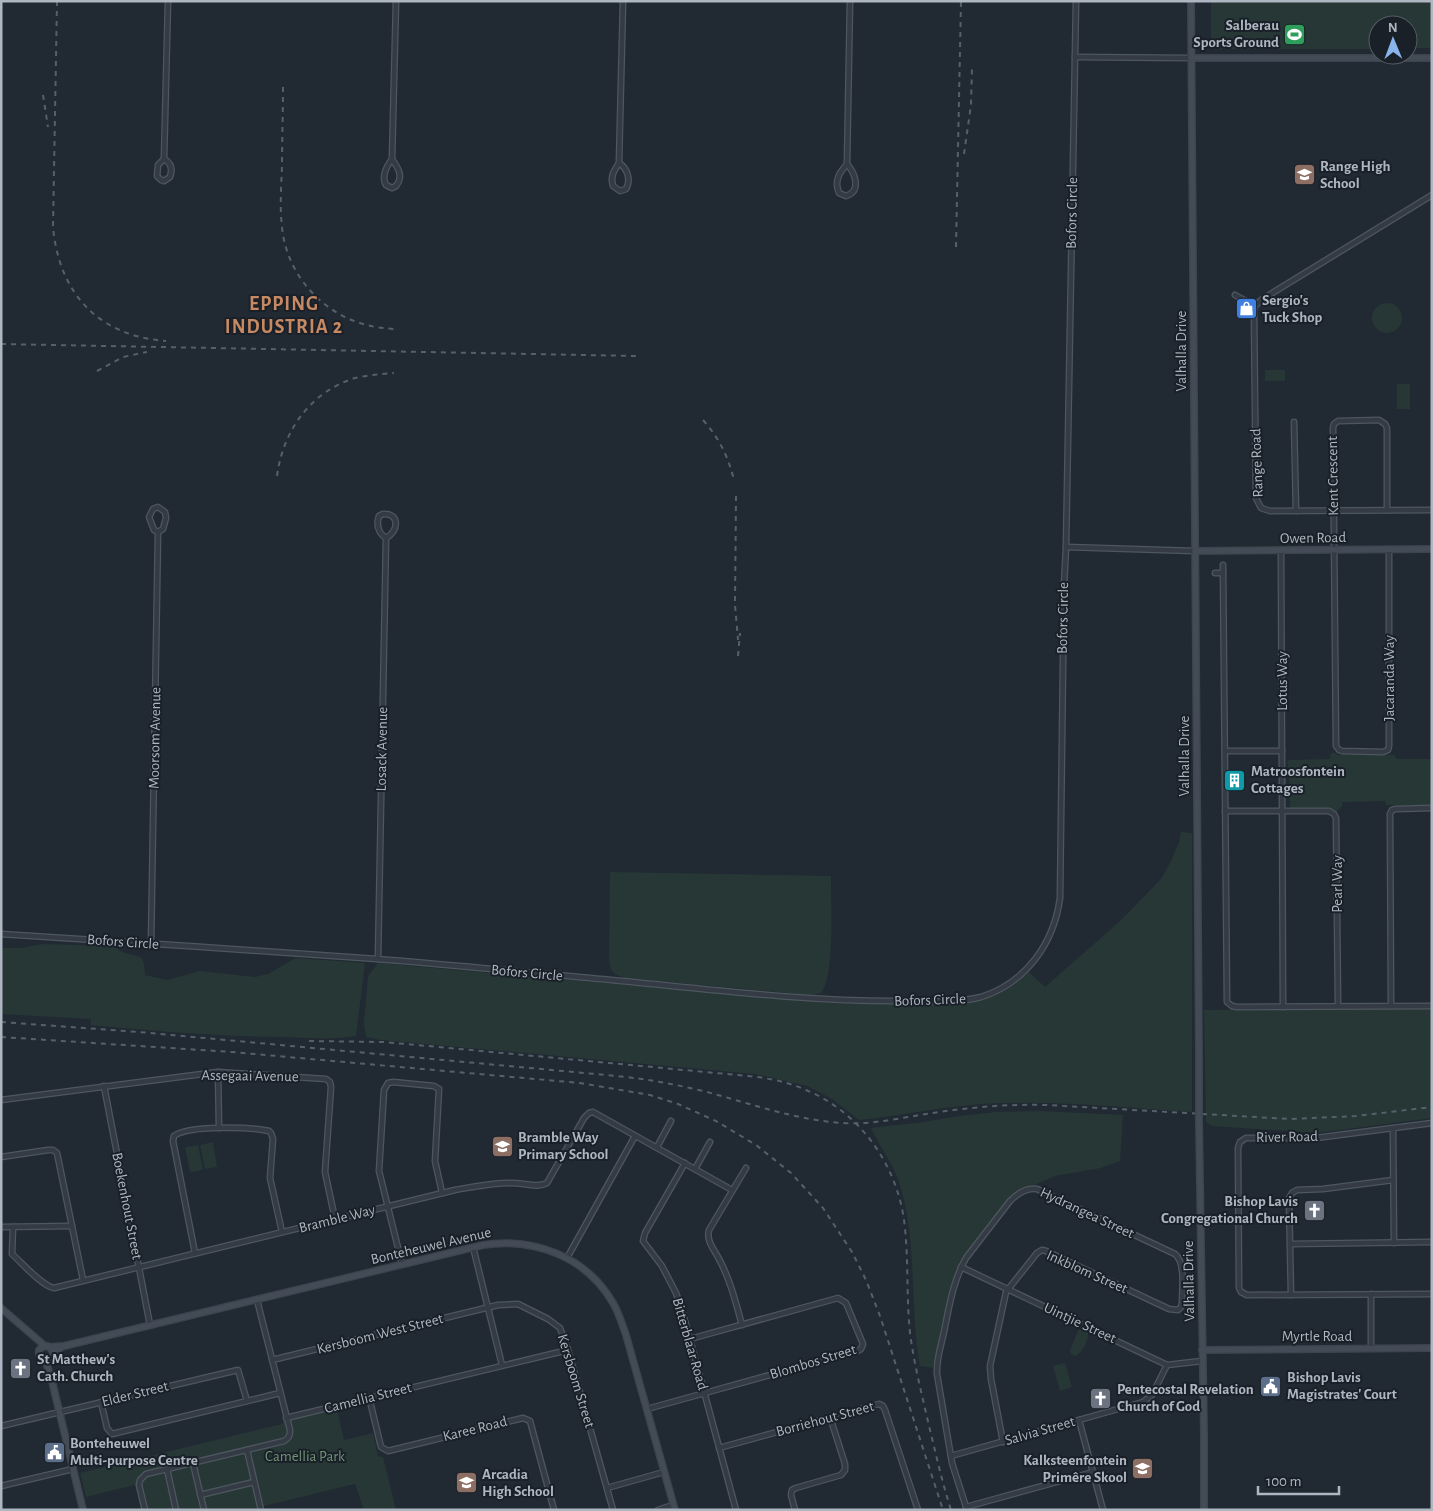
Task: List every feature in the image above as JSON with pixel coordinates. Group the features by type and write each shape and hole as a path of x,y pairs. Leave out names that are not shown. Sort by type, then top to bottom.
{"street":[{"path":"164,159 170,164 172,171 170,178 164,181 157,176 158,165 164,159 168,1"},
{"path":"392,159 397,166 400,179 396,186 389,187 383,179 392,159 396,1"},
{"path":"620,163 625,168 629,179 626,189 620,191 613,186 612,179 613,171 620,163 623,1"},
{"path":"847,164 853,171 856,186 853,193 846,196 839,193 837,184 840,173 847,164 850,1"},
{"name":"Bofors Circle","path":"1,934 378,959 832,1000 962,1000 990,993 1008,984 1027,969 1042,950 1051,933 1059,907 1076,1"},
{"name":"Valhalla Drive","path":"1191,1 1204,1510"},
{"path":"1075,57 1432,58"},
{"path":"1235,294 1256,306 1261,300 1432,195"},
{"name":"Range Road","path":"1256,306 1254,311 1256,498 1258,505 1264,510 1296,511 1432,510"},
{"name":"Kent Crescent","path":"1336,746 1333,428 1334,424 1340,420 1377,420 1384,422 1387,428 1387,510"},
{"path":"1294,422 1296,511"},
{"path":"158,508 165,512 166,518 163,529 158,532 154,530 149,517 152,509 158,508"},
{"path":"390,514 395,520 394,532 386,538 382,536 378,525 380,516 390,514"},
{"name":"Moorsom Avenue","path":"151,944 158,532"},
{"name":"Losack Avenue","path":"378,959 386,538"},
{"path":"1066,547 1195,551"},
{"name":"Owen Road","path":"1195,551 1432,549"},
{"name":"Jacaranda Way","path":"1336,746 1342,752 1383,752 1388,750 1389,550"},
{"name":"Lotus Way","path":"1281,551 1283,1007"},
{"path":"1223,564 1227,998 1229,1003 1236,1007 1432,1006"},
{"path":"1215,573 1223,573"},
{"path":"1224,751 1282,750"},
{"path":"1391,1006 1390,819 1392,810 1400,808 1432,808"},
{"name":"Pearl Way","path":"1225,811 1330,812 1334,814 1336,818 1338,1006"},
{"path":"218,1072 219,1128"},
{"name":"Assegaai Avenue","path":"1,1100 218,1072 326,1079 330,1082 331,1087 325,1172 335,1219"},
{"path":"402,1264 379,1165 384,1090 388,1083 434,1086 439,1089 435,1161 442,1193"},
{"name":"Boekenhout Street","path":"104,1086 150,1325"},
{"name":"Bramble Way","path":"13,1227 12,1254 50,1288 54,1288 442,1193 497,1183 520,1183 542,1186 547,1183 584,1118 593,1112 732,1190"},
{"path":"657,1147 671,1121"},
{"name":"River Road","path":"1291,1295 1247,1295 1241,1292 1239,1288 1238,1148 1242,1141 1248,1138 1316,1138 1432,1123"},
{"path":"196,1253 173,1138 176,1134 180,1133 219,1128 269,1131 272,1139 270,1178 282,1232"},
{"path":"1393,1128 1394,1243"},
{"path":"567,1258 635,1136"},
{"path":"695,1169 710,1142"},
{"path":"1,1157 48,1150 57,1153 83,1280"},
{"name":"Bitterblaar Road","path":"685,1163 645,1233 644,1241 662,1266 676,1293 736,1510"},
{"path":"742,1325 731,1287 708,1236 709,1230 746,1168"},
{"path":"1393,1180 1294,1191 1289,1198 1291,1295 1432,1294"},
{"name":"Hydrangea Street","path":"966,1508 951,1456 937,1369 954,1284 961,1267 1012,1199 1032,1188 1037,1189 1175,1254 1182,1264 1182,1303"},
{"path":"1,1227 72,1226"},
{"path":"1290,1244 1432,1242"},
{"name":"Bonteheuwel Avenue","path":"48,1347 64,1346 473,1247 496,1243 516,1243 540,1247 567,1258 578,1265 593,1278 612,1301 620,1316 674,1508"},
{"path":"473,1247 502,1365"},
{"name":"Inkblom Street","path":"1002,1442 990,1372 1006,1292 1034,1255 1042,1250 1168,1309 1178,1310 1182,1307 1182,1303"},
{"name":"Uintjie Street","path":"961,1267 1166,1365"},
{"path":"1371,1294 1371,1348"},
{"name":"Blombos Street","path":"647,1409 858,1351 862,1348 863,1344 846,1303 838,1298 690,1340"},
{"path":"145,1510 139,1485 140,1480 146,1474 284,1441 288,1438 290,1430 257,1300"},
{"name":"Kersboom Street","path":"488,1308 498,1305 518,1304 548,1319 560,1328 568,1350 613,1510"},
{"path":"1,1308 52,1350 49,1357 51,1377 83,1510"},
{"name":"Kersboom West Street","path":"272,1360 488,1308"},
{"path":"27,1331 34,1340 40,1356 49,1357"},
{"name":"Bonteheuwel Avenue","path":"49,1357 64,1346"},
{"path":"39,1350 42,1347 48,1347"},
{"name":"Myrtle Road","path":"1202,1350 1432,1348"},
{"name":"Camellia Street","path":"286,1418 568,1350"},
{"path":"1166,1365 1202,1361"},
{"name":"Salvia Street","path":"951,1456 1143,1402 1152,1395 1166,1365"},
{"name":"Elder Street","path":"1,1426 238,1370 247,1401"},
{"path":"101,1402 107,1428 112,1434 280,1392"},
{"name":"Karee Road","path":"369,1397 381,1447 388,1450 523,1418 530,1421 554,1510"},
{"name":"Borriehout Street","path":"719,1448 875,1404 883,1406 918,1510"},
{"path":"795,1510 791,1495 792,1490 841,1475 846,1470 846,1464 830,1417"},
{"path":"1079,1420 1103,1510"},
{"path":"247,1450 261,1510"},
{"path":"193,1463 204,1510"},
{"path":"1,1486 73,1469"},
{"path":"167,1469 176,1510"},
{"path":"607,1488 664,1472"},
{"path":"966,1508 1093,1472"},
{"path":"200,1494 254,1482"},
{"path":"658,1510 674,1508"}],"green space":[{"name":"Salberau Sports Ground","path":"1211,1 1432,1 1432,48 1418,48 1418,15 1368,15 1368,49 1218,49 1211,43"},
{"path":"1387,303 1398,307 1402,318 1398,329 1387,333 1376,329 1372,318 1376,307"},
{"path":"1265,370 1285,370 1285,381 1265,381"},
{"path":"1397,384 1410,384 1410,409 1397,409"},
{"path":"1331,753 1338,755 1395,755 1396,759 1432,759 1432,805 1386,805 1385,801 1342,802 1342,806 1337,811 1331,809 1292,809 1290,806 1287,762 1289,760 1330,759"},
{"path":"1181,832 1192,833 1192,1112 1074,1104 1002,1103 966,1105 859,1120 832,1099 807,1086 755,1074 380,1040 366,1037 364,1024 368,976 378,963 842,1004 966,1003 996,995 1022,979 1029,972 1045,987 1119,922 1161,879 1171,861"},
{"path":"610,872 831,876 832,919 830,955 825,984 821,993 812,995 618,976 610,967 609,960"},
{"path":"43,944 114,946 124,952 142,958 145,975 167,980 200,971 255,977 268,974 296,958 365,963 356,1036 321,1038 213,1035 91,1025 91,1019 1,1014 1,948 21,948"},
{"path":"1432,1008 1432,1118 1317,1133 1212,1126 1206,1122 1204,1010"},
{"path":"1041,1111 1123,1115 1120,1161 1101,1168 1055,1176 1011,1195 960,1261 953,1282 933,1368 920,1366 909,1227 905,1204 899,1182 890,1161 871,1128 996,1112"},
{"path":"213,1142 217,1167 205,1169 200,1145"},
{"path":"198,1145 203,1170 190,1172 185,1147"},
{"path":"1081,1329 1088,1331 1088,1338 1083,1349 1075,1356 1071,1354 1070,1350 1078,1331"},
{"path":"1065,1363 1072,1387 1060,1391 1053,1366"},
{"name":"Camellia Park","path":"337,1408 344,1440 373,1433 378,1456 383,1457 396,1510 364,1510 355,1484 264,1506 261,1510 141,1510 135,1485 86,1497 80,1473 282,1424 286,1417 292,1419"}],"railway":[{"path":"57,1 53,227 57,251 73,291 86,307 102,320 120,330 142,337 166,341"},
{"path":"956,247 961,1"},
{"path":"964,154 971,105 972,67"},
{"path":"283,87 281,222 288,255 303,282 325,305 352,320 375,327 398,330"},
{"path":"43,95 48,127"},
{"path":"1,344 637,356"},
{"path":"97,371 123,357 147,352"},
{"path":"277,476 280,459 292,429 312,403 339,384 355,378 394,373"},
{"path":"703,420 722,448 734,480"},
{"path":"736,496 735,605 738,640"},
{"path":"738,656 740,633"},
{"path":"1,1022 139,1032 628,1077 692,1088 790,1115 843,1123 877,1122 961,1109 1018,1105 1290,1119 1356,1116 1432,1107"},
{"path":"1,1037 232,1052 580,1083 650,1095 678,1104 716,1121 756,1145 791,1173 823,1208 852,1252 866,1280 880,1316 943,1510"},
{"path":"309,1041 383,1042 755,1077 799,1087 825,1100 843,1112 872,1142 893,1179 900,1199 906,1234 910,1333 918,1380 951,1510"}],"place":[{"name":"Salberau Sports Ground","path":"1295,34"},
{"name":"Range High School","path":"1304,175"},
{"name":"Sergio's Tuck Shop","path":"1246,309"},
{"name":"Matroosfontein Cottages","path":"1235,780"},
{"name":"Bramble Way Primary School","path":"502,1146"},
{"name":"Bishop Lavis Congregational Church","path":"1314,1210"},
{"name":"St Matthew's Cath. Church","path":"21,1368"},
{"name":"Bishop Lavis Magistrates' Court","path":"1271,1386"},
{"name":"Pentecostal Revelation Church of God","path":"1101,1398"},
{"name":"Bonteheuwel Multi-purpose Centre","path":"54,1452"},
{"name":"Kalksteenfontein Primêre Skool","path":"1143,1469"},
{"name":"Arcadia High School","path":"466,1483"}],"district":[{"name":"EPPING INDUSTRIA 2","path":"284,316"}]}
